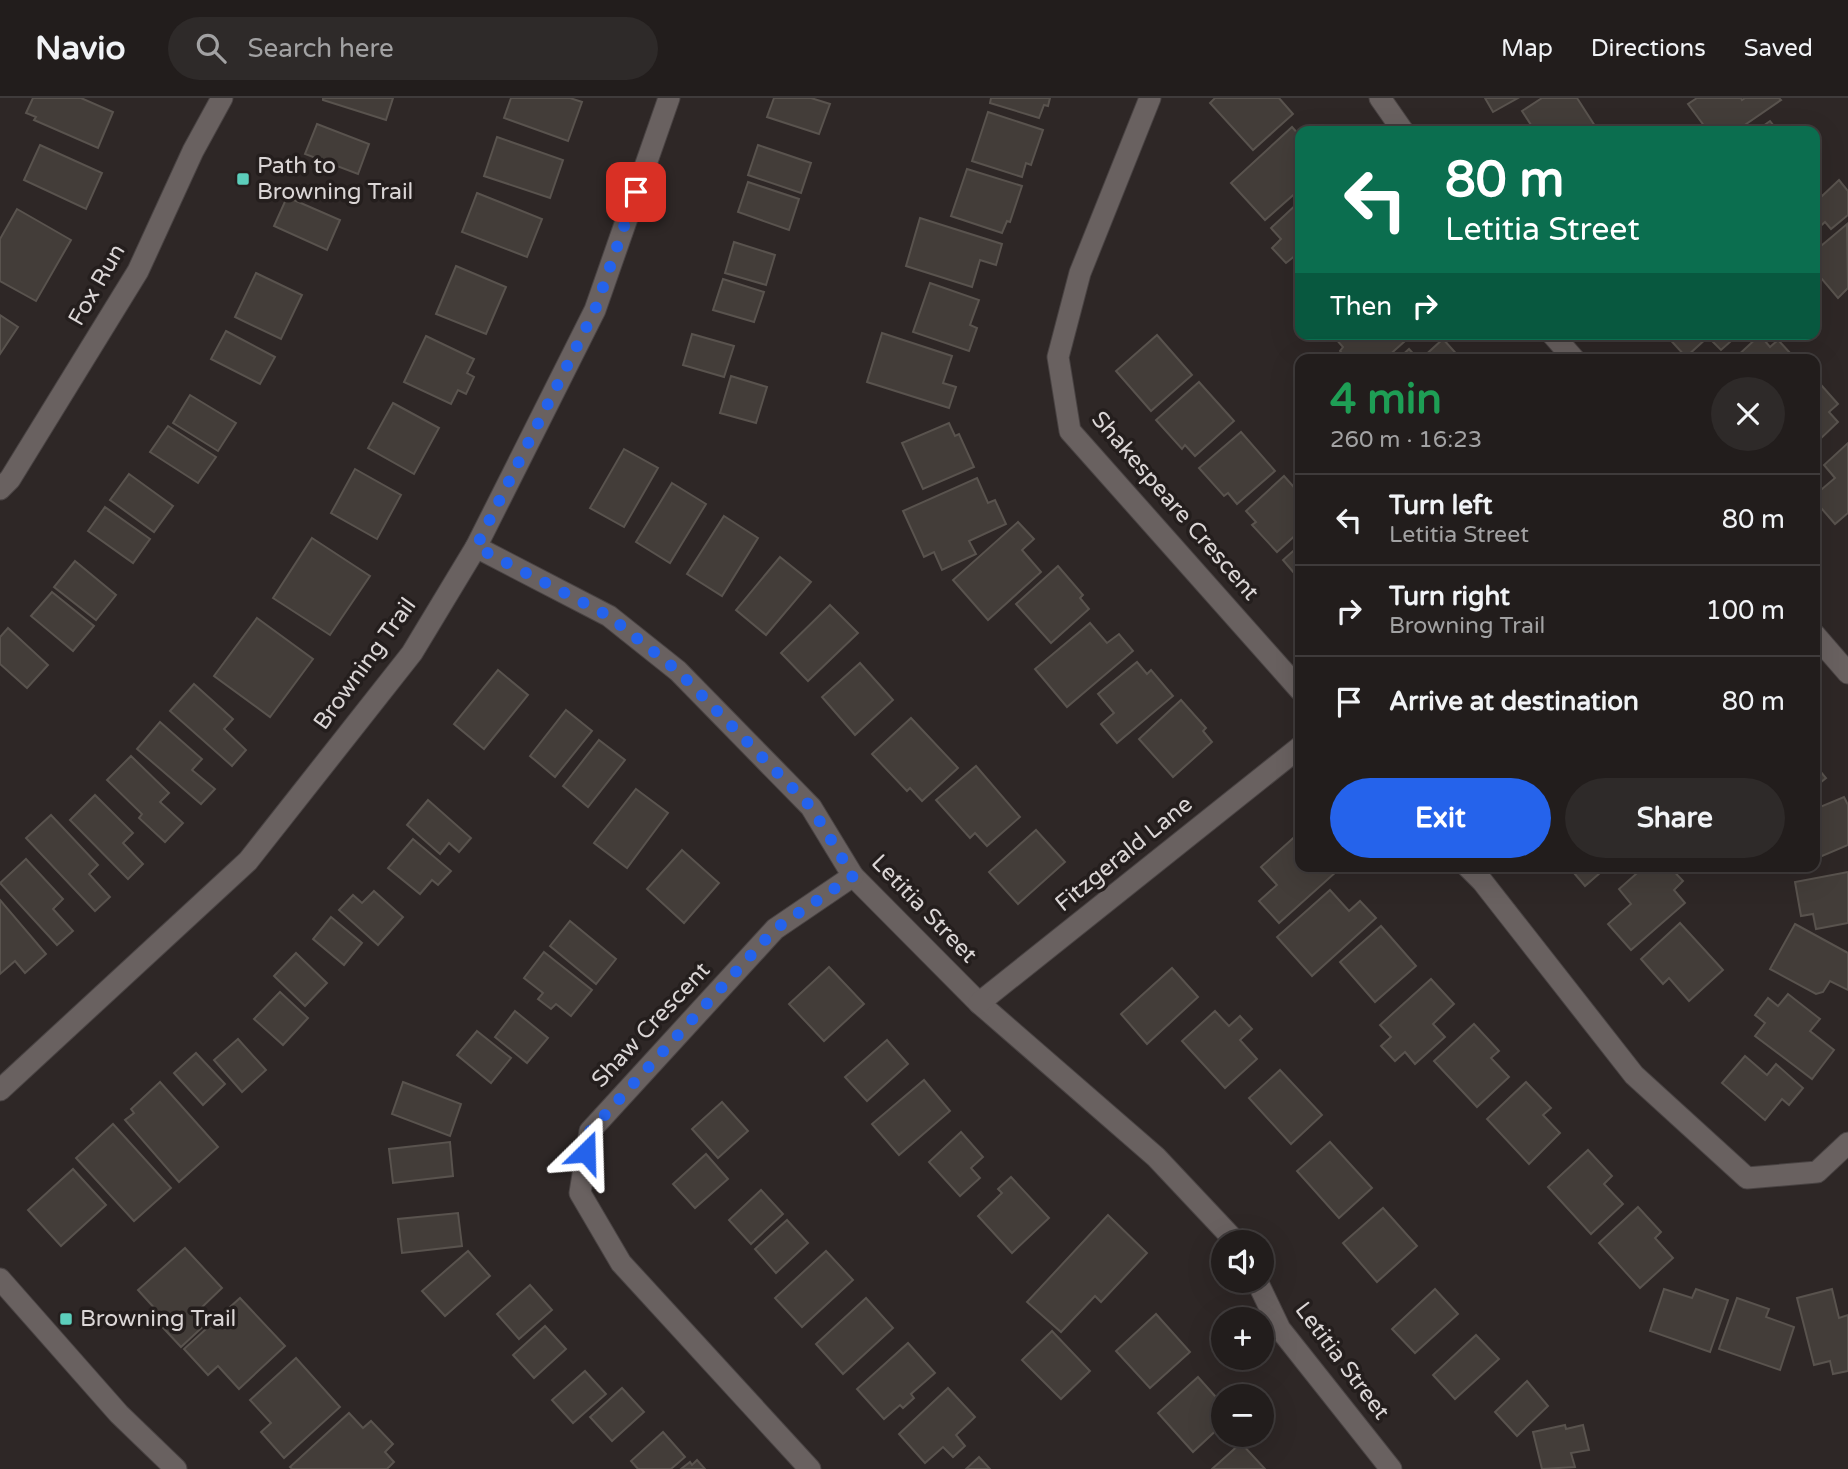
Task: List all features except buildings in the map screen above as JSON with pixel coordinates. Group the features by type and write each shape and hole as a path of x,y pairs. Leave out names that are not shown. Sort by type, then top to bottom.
{"street":[{"name":"Browning Trail","path":"0,1090 248,862 412,653 476,547 595,310 669,98"},
{"name":"Shakespeare Crescent","path":"1150,98 1080,272 1058,357 1070,431 1295,684"},
{"path":"1380,98 1400,126"},
{"name":"Fox Run","path":"0,489 10,479 138,271 219,99"},
{"path":"1557,340 1570,354"},
{"name":"Letitia Street","path":"476,547 609,616 678,671 811,807 853,876 979,1003 1156,1157 1225,1230"},
{"path":"1820,641 1848,673"},
{"name":"Fitzgerald Lane","path":"979,1003 1295,751"},
{"path":"1473,872 1634,1075 1747,1178 1817,1172 1848,1143"},
{"name":"Shaw Crescent","path":"810,1469 621,1263 580,1193 590,1131 775,929 853,876"},
{"path":"0,1279 119,1414 176,1469"},
{"name":"Letitia Street","path":"1263,1293 1280,1329 1391,1469"}],"place":[{"name":"Path to Browning Trail","path":"243,179"},
{"name":"Browning Trail","path":"66,1319"}],"route":[{"path":"586,1152 590,1131 775,929 853,876 811,807 678,671 609,616 476,547 595,310 636,192"}]}
